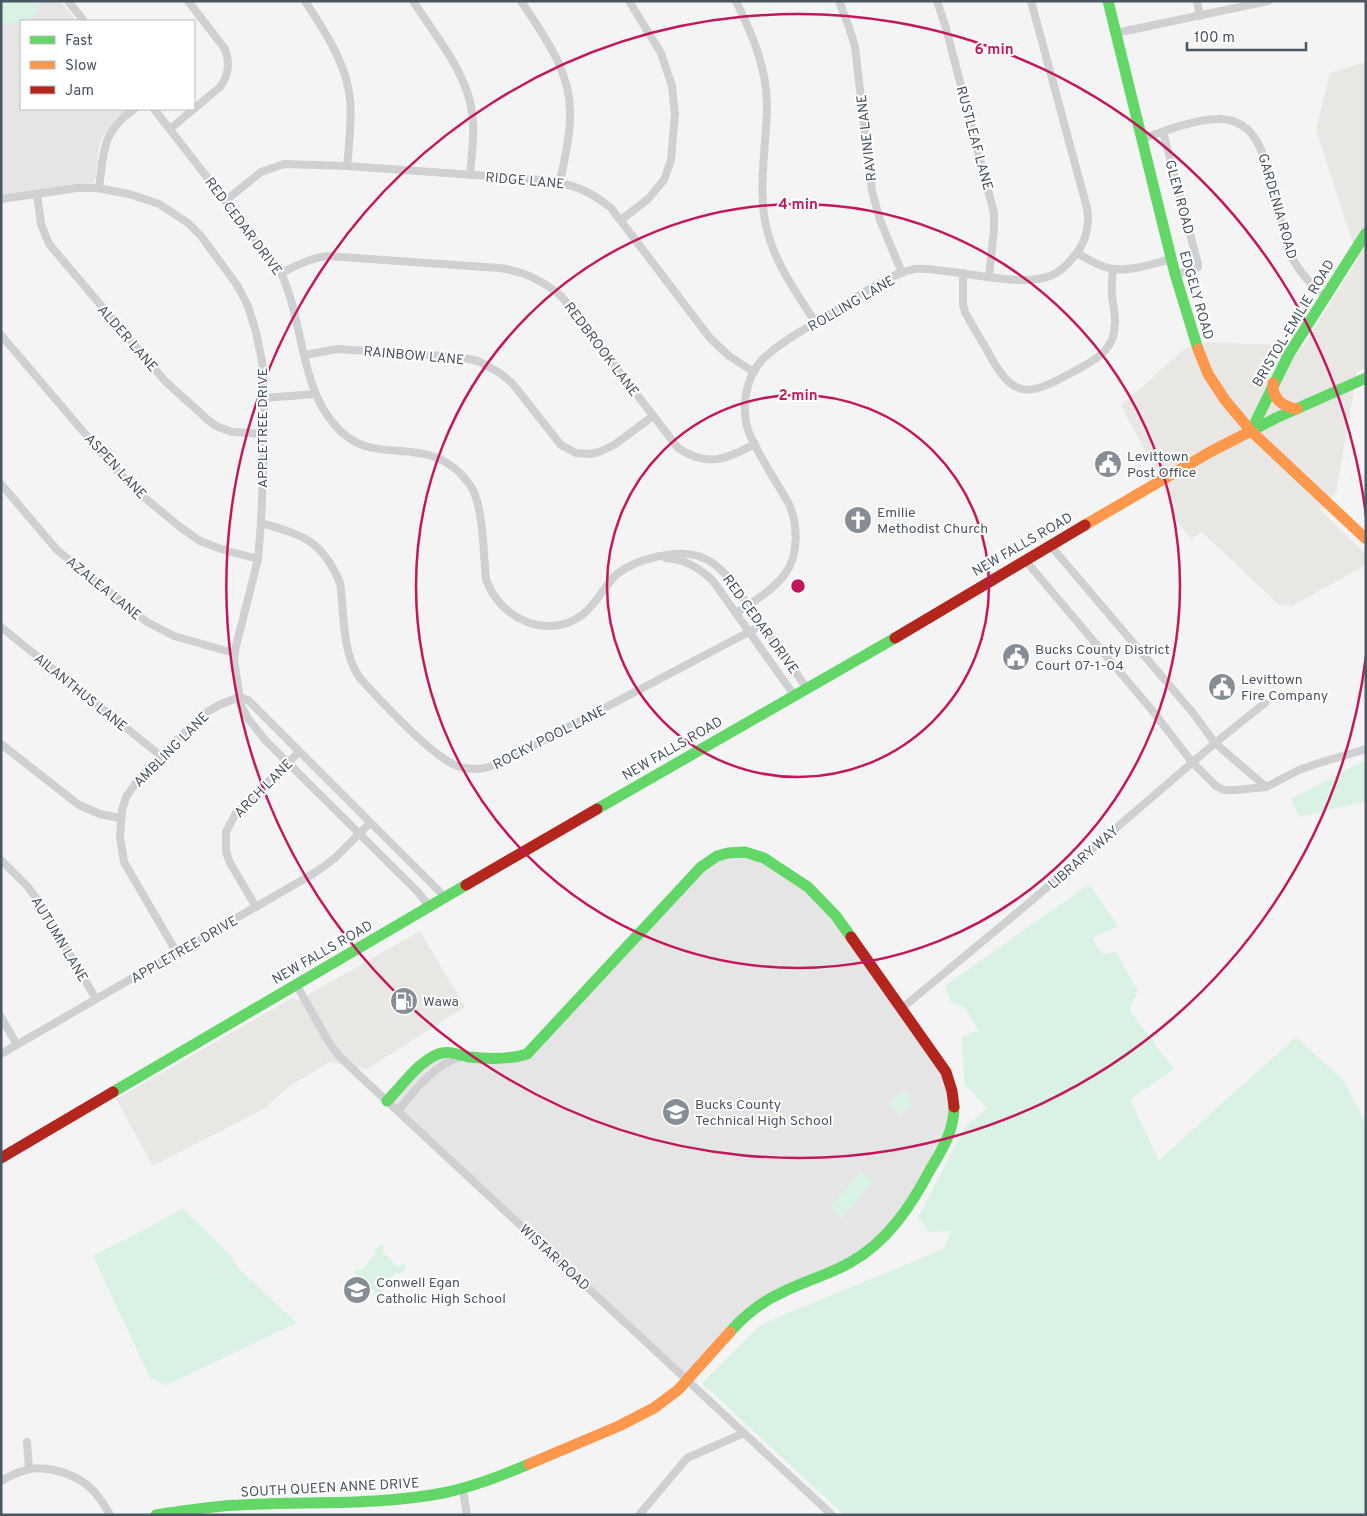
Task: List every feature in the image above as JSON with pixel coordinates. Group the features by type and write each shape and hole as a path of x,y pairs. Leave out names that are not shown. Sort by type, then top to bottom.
{"main road":[{"name":"EDGELY ROAD","path":"1108,1 1175,274 1195,343 1208,374 1224,400 1250,431 1366,539"},
{"name":"BRISTOL-EMILIE ROAD","path":"1250,431 1292,347 1366,233"},
{"name":"NEW FALLS ROAD","path":"1,1158 445,897 1204,456 1250,431 1366,378"},
{"path":"1274,382 1273,392 1278,401 1288,408 1297,409"},
{"name":"SOUTH QUEEN ANNE DRIVE","path":"156,1515 173,1511 224,1507 388,1502 441,1496 463,1490 638,1417 666,1401 688,1381 731,1332 757,1307 771,1298 855,1260 885,1236 896,1225 916,1197 948,1138 953,1122 955,1103 951,1083 946,1072 836,916 808,887 764,858 744,852 733,852 717,856 701,867 527,1054 522,1057 465,1056"},
{"path":"387,1101 422,1064 431,1058 448,1051 465,1056"}],"street":[{"path":"68,1 83,20"},
{"path":"188,1 225,49 228,56 228,72 225,80 220,87 195,108"},
{"path":"305,1 333,45 347,81 350,110 347,166"},
{"path":"413,1 464,84 473,122 470,175"},
{"path":"522,1 561,67 569,91 570,120 560,182"},
{"path":"621,220 648,199 664,180 671,160 675,114 672,86 661,53 629,1"},
{"path":"736,1 759,54 765,80 767,102 762,179 765,221 774,252 785,274 816,323"},
{"name":"RAVINE LANE","path":"839,1 849,26 854,47 872,191 876,208 902,273"},
{"name":"RUSTLEAF LANE","path":"937,1 946,28 991,199 994,229 989,276"},
{"name":"ROLLING LANE","path":"736,614 772,588 784,575 792,558 795,540 796,525 789,504 750,435 745,413 747,389 754,372 764,358 783,343 902,273 922,269 1030,279 1045,277 1059,272 1077,253 1086,236 1087,208 1031,1"},
{"path":"1197,1 1200,16"},
{"path":"1116,33 1268,1"},
{"path":"99,188 106,141 118,122 133,110"},
{"name":"RED CEDAR DRIVE","path":"155,110 263,247 281,273 297,318 316,394 333,423 350,439 363,445 429,454 449,464 467,480 474,493 478,508 486,579 490,590 504,609 523,621 548,625 559,624 577,618 584,613 616,576 634,563 673,555 700,556 712,562 728,577 806,688"},
{"path":"170,129 193,110"},
{"name":"GARDENIA ROAD","path":"1142,139 1162,132 1218,119 1235,122 1249,131 1262,150 1293,262 1299,271 1325,296"},
{"name":"GLEN ROAD","path":"1162,132 1198,264 1198,268 1195,270 1175,274"},
{"name":"RIDGE LANE","path":"225,201 248,182 271,167 284,164 347,166 470,175 560,182 577,186 600,198 611,208 710,338 729,356 754,372"},
{"name":"APPLETREE DRIVE","path":"1,199 77,188 99,188 129,194 159,204 188,223 201,236 237,285 248,306 260,354 264,398 261,523 258,559 234,653 241,706 249,720 288,763 430,906"},
{"name":"ALDER LANE","path":"37,194 41,224 49,244 165,381 216,426 232,432 264,434"},
{"path":"1077,253 1093,262 1113,269 1132,268 1171,259"},
{"name":"REDBROOK LANE","path":"281,273 301,263 327,256 499,268 524,274 544,283 562,296 678,448 695,457 715,460 724,459 755,444"},
{"path":"963,273 965,312 998,372 1018,388 1030,390 1041,388 1067,375 1096,358 1108,347 1116,320 1112,286 1113,269"},
{"name":"ASPEN LANE","path":"1,335 116,469 139,493 180,527 200,540 227,551 258,559"},
{"name":"RAINBOW LANE","path":"305,355 337,349 459,357 478,361 500,372 512,383 561,445 576,454 599,452 614,445 653,416"},
{"path":"264,398 316,394"},
{"name":"AZALEA LANE","path":"1,484 57,550 147,622 174,636 234,653"},
{"name":"ROCKY POOL LANE","path":"261,523 296,533 319,548 336,573 340,583 347,650 354,669 369,688 430,748 446,761 458,767 476,769 492,767 762,625"},
{"path":"1050,545 1193,713 1215,742 1266,787"},
{"name":"RED CEDAR DRIVE","path":"654,558 671,558 695,567 713,581 794,695"},
{"path":"1025,560 1151,709 1192,762 1216,786 1224,790 1266,787 1299,770 1366,749"},
{"name":"AILANTHUS LANE","path":"1,627 161,756"},
{"path":"239,697 248,700 445,897"},
{"name":"AMBLING LANE","path":"177,953 124,862 120,838 120,818 126,798 132,788 161,756 208,711 239,697"},
{"name":"LIBRARY WAY","path":"901,1009 1030,902 1215,742 1265,703"},
{"path":"1,744 79,805 100,814 120,818"},
{"name":"ARCH LANE","path":"256,907 229,861 226,850 226,832 236,813 299,752"},
{"name":"APPLETREE DRIVE","path":"1,1054 316,872 335,858 370,823"},
{"name":"AUTUMN LANE","path":"1,860 17,875 40,902 96,999"},
{"name":"WISTAR ROAD","path":"296,984 328,1041 339,1056 832,1515"},
{"path":"1,1017 17,1045"},
{"path":"398,1111 431,1073 443,1064 465,1056"},
{"path":"639,1515 687,1458 744,1433"},
{"path":"27,1442 29,1469"},
{"path":"1,1481 29,1469 57,1471 82,1481 98,1495 110,1515"},
{"path":"463,1490 468,1515"}],"shaded area":[{"path":"1,1 60,1 76,20 20,20 20,110 126,110 114,121 102,138 98,151 96,177 93,183 1,195"},
{"path":"1366,62 1366,368 1357,372 1336,492 1320,510 1366,554 1366,565 1292,606 1279,605 1202,532 1191,539 1176,520 1164,485 1121,406 1184,349 1207,342 1303,346 1358,259 1316,130 1330,73"},
{"name":"Bucks County Technical High School","path":"744,852 808,887 946,1072 953,1122 916,1197 874,1246 771,1298 688,1381 387,1101 431,1058 522,1057 701,867"},
{"path":"420,931 465,1007 367,1069 329,1062 288,1087 267,1107 153,1166 116,1099 292,998 299,1000"}],"green space":[{"path":"1,1 39,1 36,14 28,20 1,25"},
{"path":"1366,760 1366,801 1299,817 1291,799"},
{"path":"1089,884 1118,926 1092,938 1102,954 1116,952 1138,991 1129,1010 1174,1069 1130,1100 1159,1160 1296,1037 1344,1081 1366,1124 1366,1515 844,1515 702,1383 762,1324 944,1249 951,1231 929,1232 918,1218 964,1128 987,1108 964,1083 962,1037 978,1030 964,1007 951,1003 945,986"},
{"path":"905,1093 910,1097 911,1105 900,1116 890,1105 892,1103 890,1102 894,1097"},
{"path":"861,1171 874,1181 861,1193 863,1194 840,1219 831,1206"},
{"path":"183,1209 233,1258 236,1266 297,1323 166,1385 150,1378 93,1256"},
{"path":"381,1244 384,1247 382,1251 398,1267 403,1263 407,1267 399,1275 397,1272 380,1289 383,1292 378,1298 373,1294 375,1292 354,1272 357,1269 361,1271 376,1254 374,1251"}],"traffic: fast":[{"path":"1108,1 1175,274 1198,349"},
{"path":"1251,431 1289,354 1366,233"},
{"path":"1247,433 1366,378"},
{"path":"597,809 895,638"},
{"path":"387,1101 423,1063 438,1054 450,1053 491,1059 527,1054 701,867 717,856 745,852 764,858 808,887 836,916 851,937"},
{"path":"113,1092 466,885"},
{"path":"730,1332 760,1305 790,1289 851,1262 864,1254 887,1234 915,1197 943,1148 950,1132 954,1107"},
{"path":"156,1515 229,1506 392,1500 418,1497 465,1488 529,1464"}],"traffic: slow":[{"path":"1198,349 1208,374 1225,400 1251,431 1366,539"},
{"path":"1273,383 1274,393 1279,401 1297,409"},
{"path":"1085,525 1210,452 1247,433"},
{"path":"529,1464 619,1426 654,1408 678,1390 730,1332"}],"traffic: jam":[{"path":"895,638 1085,525"},
{"path":"466,885 597,809"},
{"path":"851,937 946,1072 952,1091 954,1107"},
{"path":"1,1158 113,1092"}],"place":[{"name":"Levittown Post Office","path":"1108,464"},
{"name":"Emilie Methodist Church","path":"858,520"},
{"name":"Bucks County District Court 07-1-04","path":"1016,657"},
{"name":"Levittown Fire Company","path":"1222,687"},
{"name":"Wawa","path":"404,1001"},
{"name":"Bucks County Technical High School","path":"676,1112"},
{"name":"Conwell Egan Catholic High School","path":"357,1290"}]}
